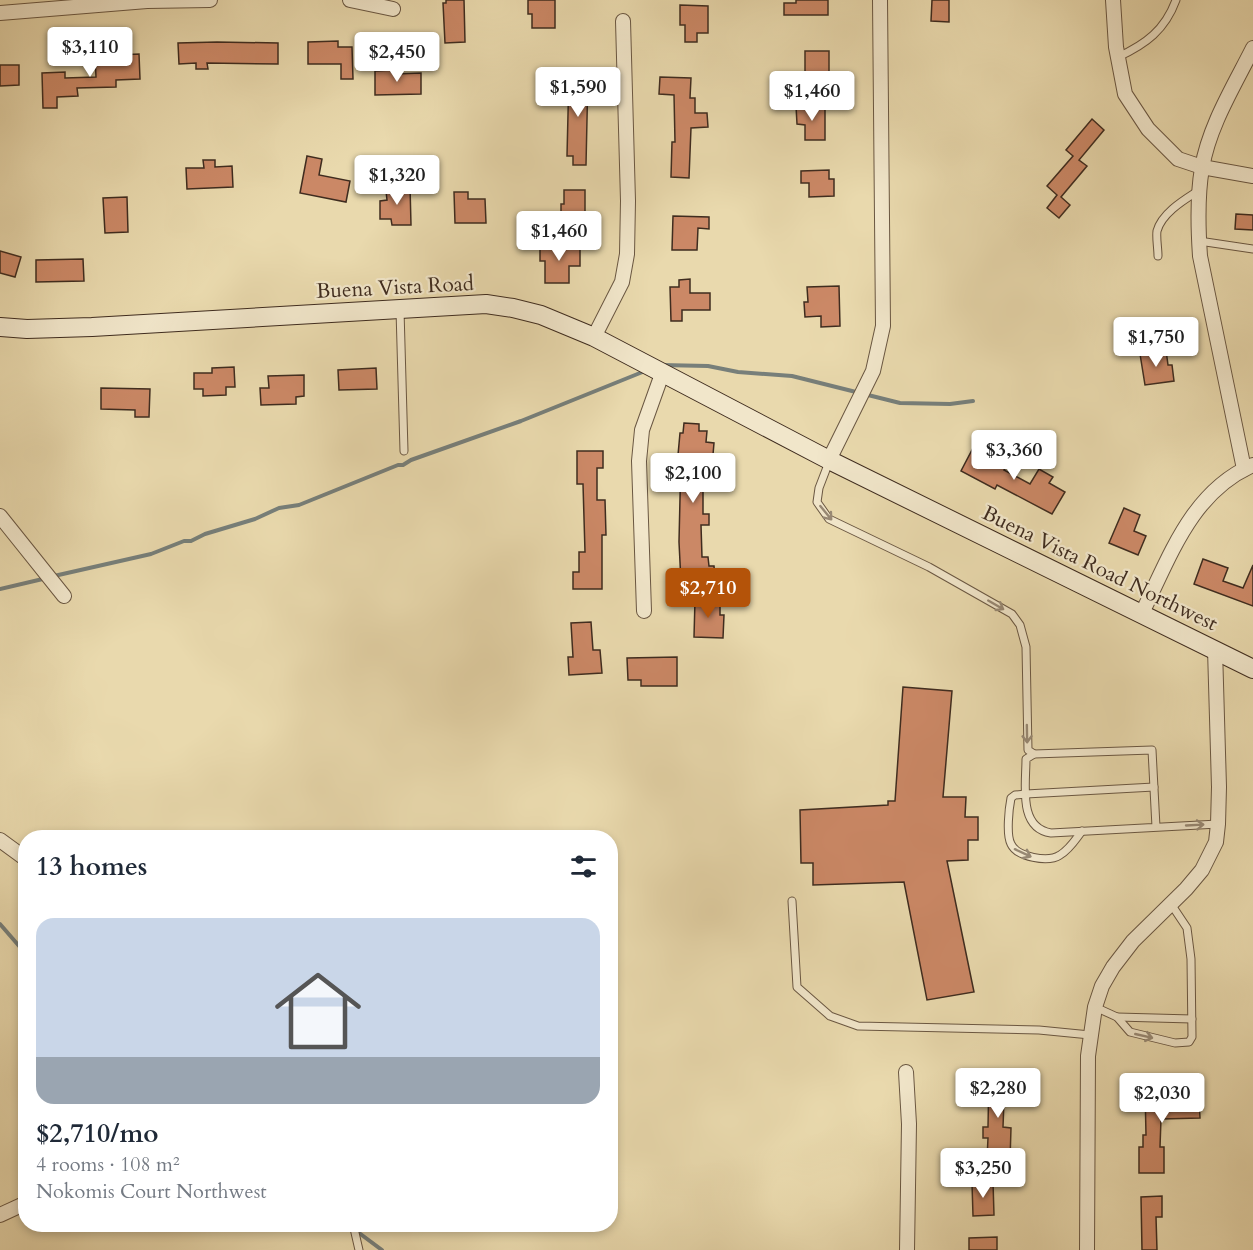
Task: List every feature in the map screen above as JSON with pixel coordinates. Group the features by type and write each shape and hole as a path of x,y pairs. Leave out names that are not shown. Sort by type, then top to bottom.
{"street":[{"path":"0,13 147,1 210,0"},
{"path":"350,0 393,9"},
{"path":"830,460 873,371 883,326 880,0"},
{"path":"1113,0 1118,57 1125,94 1148,129 1178,159 1202,167 1253,176"},
{"path":"594,337 622,282 627,254 628,201 623,21"},
{"path":"1142,614 1187,523 1199,505 1212,492 1248,467 1200,256 1198,222 1202,167 1217,120 1253,48"},
{"name":"Buena Vista Road","path":"0,327 27,329 92,327 486,304 513,308 541,315 594,337 830,460"},
{"path":"644,611 639,461 642,430 662,374"},
{"name":"Buena Vista Road Northwest","path":"830,460 1253,669"},
{"path":"0,516 64,596"},
{"path":"1087,1250 1087,1097 1090,1035 1095,1008 1102,986 1113,967 1133,941 1202,870 1212,854 1218,824 1215,649"},
{"path":"0,840 18,853"},
{"path":"906,1072 909,1124 906,1250"},
{"path":"0,1215 18,1207"}],"lane":[{"path":"1118,57 1140,47 1151,38 1164,23 1176,0"},
{"path":"1158,255 1157,232 1162,221 1181,201 1200,190"},
{"path":"1199,240 1253,249"},
{"path":"400,309 404,451"},
{"path":"830,460 819,488 817,502 829,519 929,567 1012,614 1020,625 1026,647 1028,750 1034,754"},
{"path":"1156,827 1152,750 1034,754 1026,759 1027,810 1031,823 1041,832 1051,833 1218,824"},
{"path":"1082,831 1071,846 1058,857 1035,859 1015,850 1009,842 1011,798 1015,795 1026,794 1154,787"},
{"path":"792,901 797,987 830,1016 858,1026 1039,1030 1090,1035"},
{"path":"1117,1017 1130,1032 1175,1043 1189,1042 1192,1037 1191,959 1187,928 1171,904"},
{"path":"1095,1008 1117,1017 1192,1019"},
{"path":"355,1232 359,1250"}],"building":[{"path":"446,0 464,0 465,42 445,43 443,3 446,3"},
{"path":"528,0 555,0 555,28 532,28 532,14 528,14"},
{"path":"796,0 828,0 828,15 784,15 784,3 796,3"},
{"path":"932,0 949,0 949,22 931,21"},
{"path":"680,5 708,6 708,33 697,33 697,42 685,42 685,25 680,25"},
{"path":"338,41 338,47 352,47 353,79 341,79 341,64 308,64 308,42"},
{"path":"178,43 278,43 278,64 207,63 208,69 196,69 196,63 179,64"},
{"path":"805,51 829,51 829,80 805,80"},
{"path":"139,54 140,79 116,80 116,87 77,88 78,96 57,97 57,108 43,108 42,73 65,72 65,78 96,77 95,56"},
{"path":"0,65 19,65 19,85 0,86"},
{"path":"396,70 396,74 421,73 421,94 375,95 375,71"},
{"path":"569,73 588,74 586,165 573,165 573,156 567,156"},
{"path":"660,77 691,78 690,98 695,98 695,113 707,113 708,127 691,128 689,178 671,177 672,142 675,142 674,95 659,94"},
{"path":"796,106 825,106 825,140 805,140 805,125 797,124"},
{"path":"1092,119 1104,130 1079,160 1087,166 1061,197 1070,205 1059,218 1047,208 1057,195 1047,186 1073,156 1066,150"},
{"path":"307,156 322,159 319,175 350,181 346,202 300,193"},
{"path":"203,160 215,160 215,167 232,166 233,187 187,189 186,168 204,168"},
{"path":"829,170 829,179 834,179 834,196 809,197 809,183 801,183 801,171"},
{"path":"396,186 410,186 411,225 392,225 391,219 380,219 380,201 387,200 386,191 396,191"},
{"path":"564,190 585,190 585,218 561,218"},
{"path":"454,192 468,192 468,199 485,199 486,223 455,223"},
{"path":"127,197 128,232 105,233 103,198"},
{"path":"1236,214 1253,215 1253,230 1235,229"},
{"path":"673,216 709,217 709,229 698,228 697,250 672,250"},
{"path":"540,245 580,246 580,266 569,266 569,283 545,283 545,261 540,261"},
{"path":"0,251 21,257 15,277 0,273"},
{"path":"83,259 84,281 36,282 36,260"},
{"path":"690,279 690,293 710,293 710,310 682,310 682,321 671,321 670,287 679,287 679,280"},
{"path":"839,286 840,326 821,327 821,316 805,317 804,302 808,302 807,287"},
{"path":"1166,350 1168,365 1172,365 1174,381 1145,385 1140,354"},
{"path":"234,367 235,387 226,387 226,395 203,396 203,389 194,389 194,373 212,373 212,368"},
{"path":"376,368 377,389 339,390 338,370"},
{"path":"304,375 304,396 296,397 296,404 261,405 260,388 269,388 268,376"},
{"path":"101,388 150,389 149,417 135,417 135,410 101,409"},
{"path":"684,423 699,424 699,431 707,431 706,442 714,443 712,466 703,466 703,514 709,514 709,525 701,525 702,557 708,557 709,566 714,566 715,580 681,582 679,542 681,455 678,455 680,433 683,433"},
{"path":"973,448 1007,466 1004,470 1030,484 1039,469 1053,477 1049,483 1065,492 1052,514 997,485 995,489 961,471"},
{"path":"577,451 603,451 603,468 597,468 597,500 605,500 606,535 602,535 602,589 573,589 573,572 579,572 579,552 585,552 583,484 577,484"},
{"path":"1124,508 1140,515 1134,531 1146,536 1138,555 1109,543"},
{"path":"1203,559 1228,568 1223,581 1243,588 1253,565 1253,606 1194,584"},
{"path":"695,600 720,600 720,615 724,615 723,638 694,637"},
{"path":"591,622 593,650 600,650 602,673 569,675 568,657 573,657 571,623"},
{"path":"677,657 677,686 641,686 641,680 628,680 627,658"},
{"path":"903,687 952,691 943,797 966,797 965,817 978,817 978,840 968,840 968,860 947,861 974,992 927,1000 904,882 813,885 813,863 801,863 800,810 888,805 888,801 895,801"},
{"path":"989,1074 1009,1075 1008,1100 1004,1100 1003,1127 1011,1128 1010,1160 987,1159 988,1138 983,1138 983,1127 988,1127"},
{"path":"1145,1089 1184,1089 1185,1101 1199,1100 1200,1118 1161,1119 1160,1147 1164,1147 1164,1173 1139,1173 1139,1147 1143,1147 1143,1135 1146,1135"},
{"path":"993,1182 994,1215 973,1216 972,1183"},
{"path":"1162,1196 1162,1217 1156,1217 1157,1250 1142,1250 1141,1197"},
{"path":"997,1237 997,1250 969,1250 969,1238"}],"waterway":[{"path":"661,365 708,366 738,372 792,376 900,403 950,404 973,401"},
{"path":"54,576 151,554 255,519 279,508 299,505 411,460 521,421 645,371"},
{"path":"0,589 47,578"},
{"path":"0,924 18,945"},
{"path":"358,1232 382,1250"}]}
